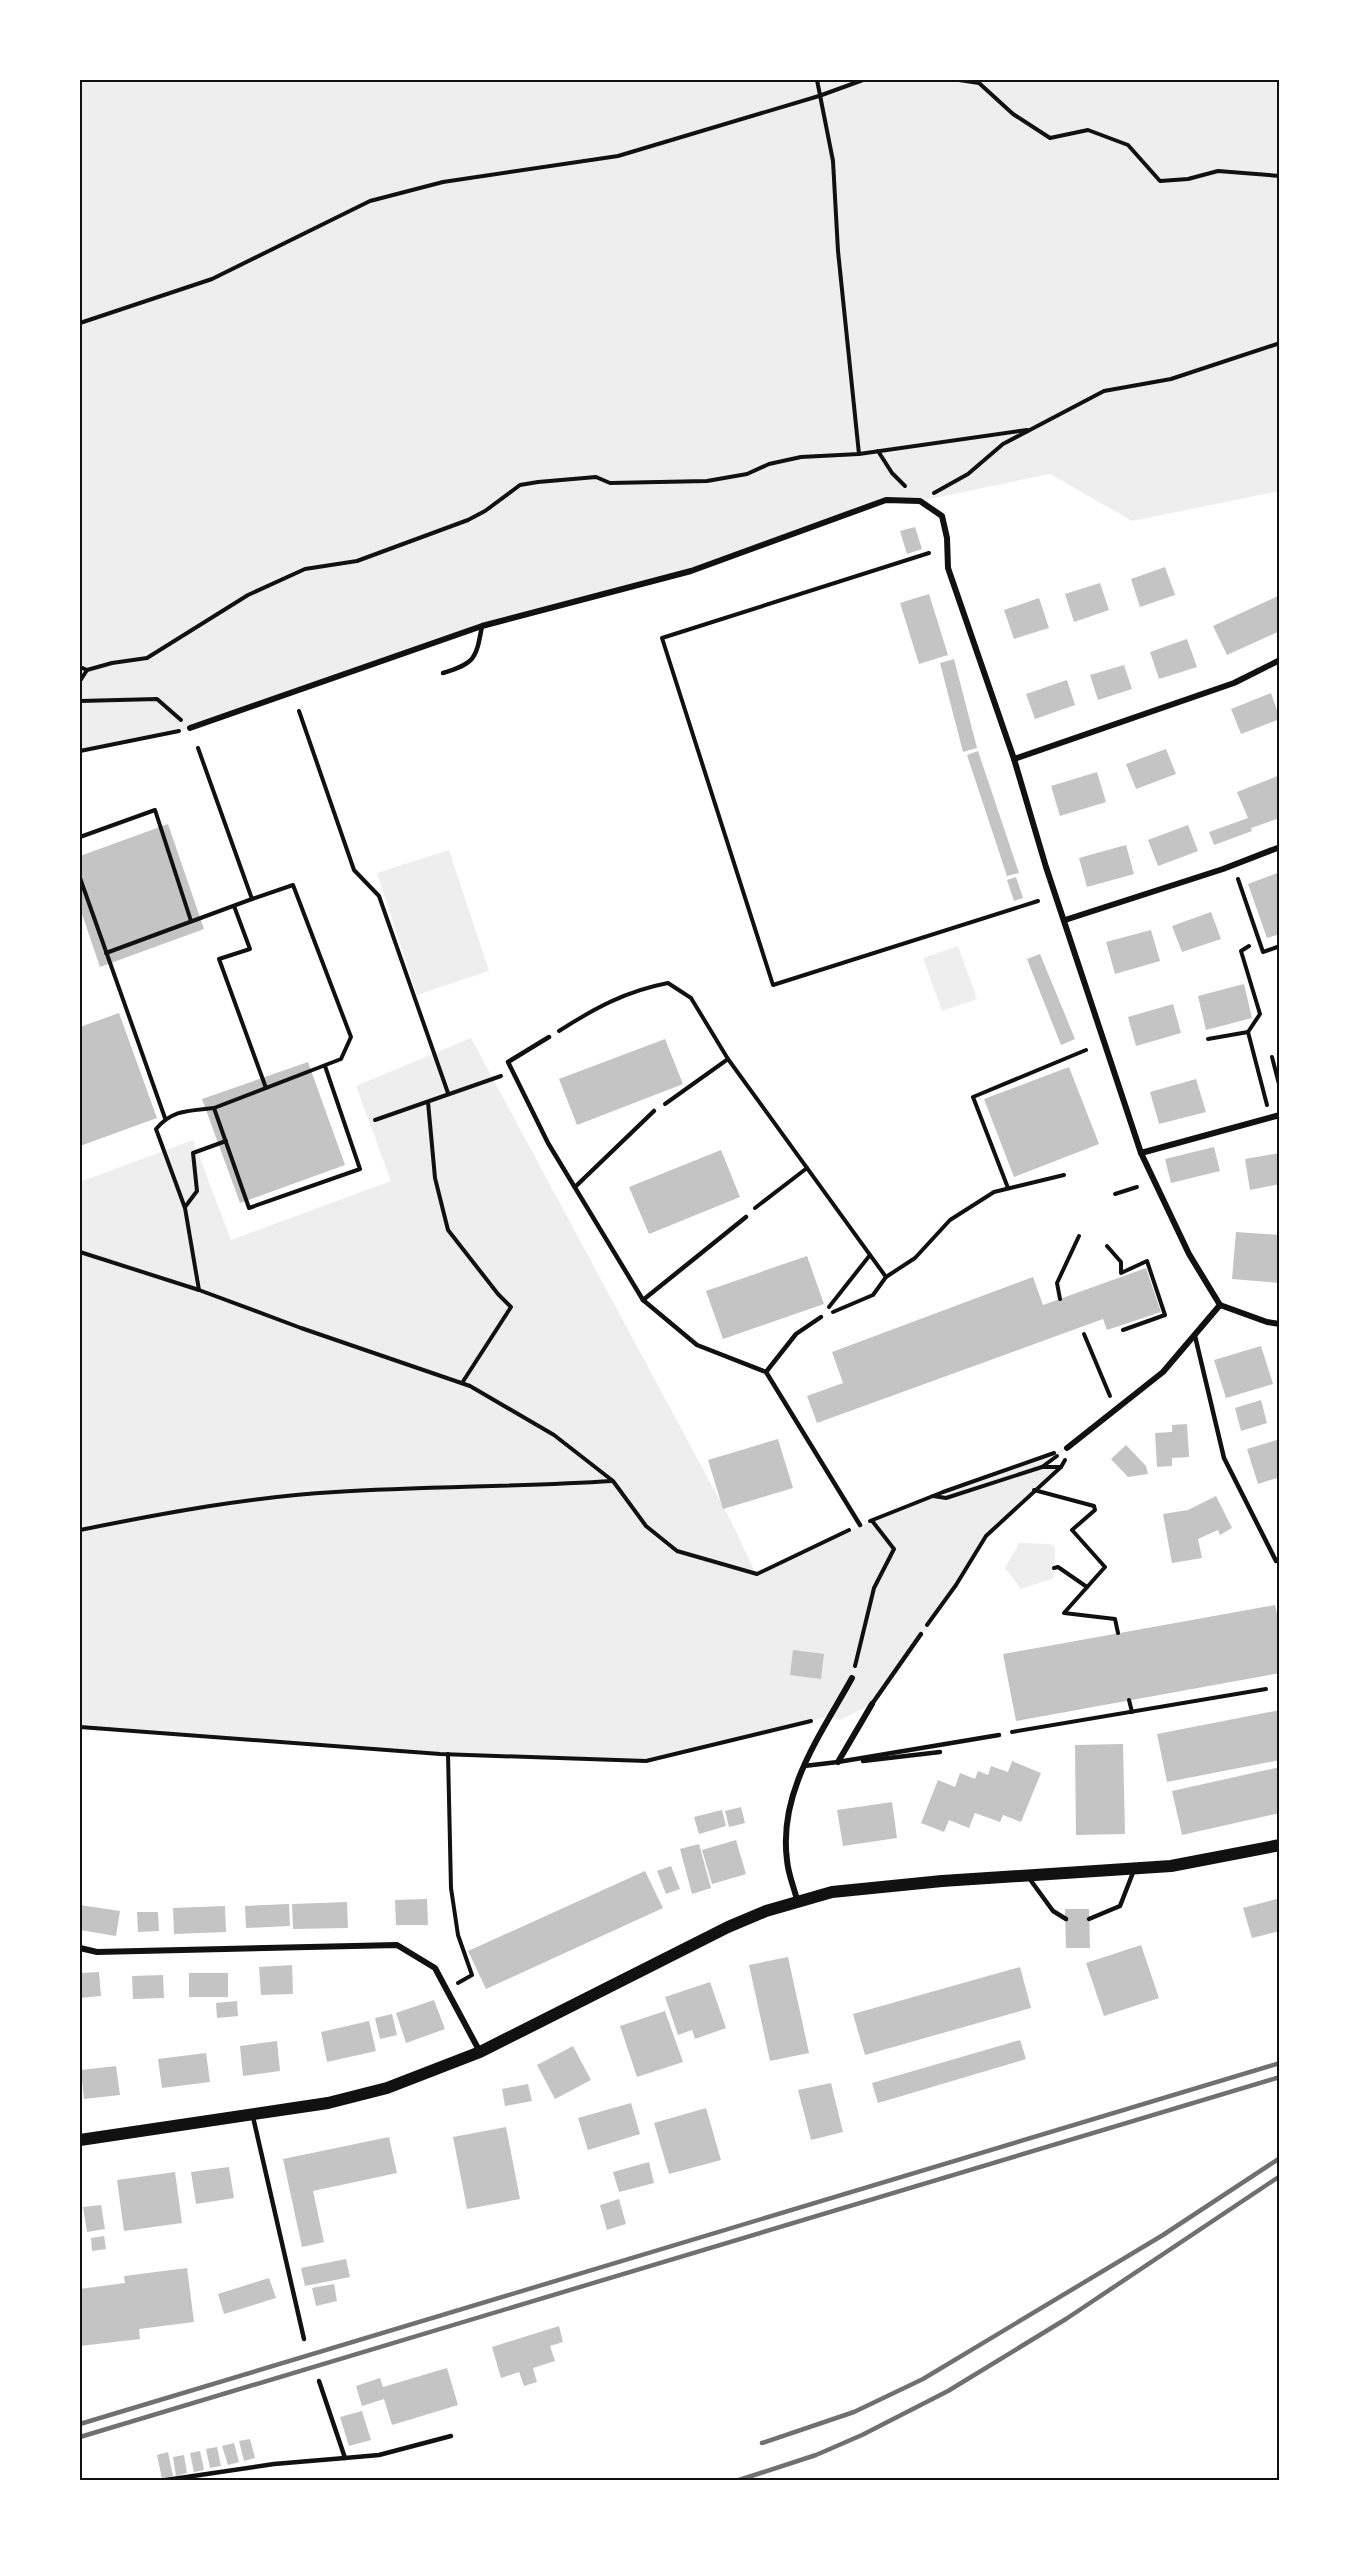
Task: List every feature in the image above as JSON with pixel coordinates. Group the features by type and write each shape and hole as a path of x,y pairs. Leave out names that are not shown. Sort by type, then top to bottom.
{"main road":[{"path":"80,2140 328,2103 387,2088 480,2052 724,1929 797,1900 832,1892 873,1887 1171,1866 1280,1845"}],"street":[{"path":"190,728 482,626 691,571 886,500 920,501 942,516 947,538 948,568 1014,759 1141,1153 1189,1254 1220,1305 1267,1322 1280,1324"},
{"path":"1014,759 1234,683 1280,660"},
{"path":"1065,920 1223,869 1280,848"},
{"path":"1141,1153 1280,1115"},
{"path":"1067,1448 1163,1372 1220,1305"},
{"path":"797,1900 787,1860 788,1829 794,1793 802,1766 852,1678"},
{"path":"838,1762 872,1704"},
{"path":"80,1948 98,1952 397,1945 435,1968 480,2052"}],"lane":[{"path":"443,673 464,667 473,660 477,653 482,626"},
{"path":"549,1037 508,1062 548,1143 643,1300 697,1345 766,1372 860,1526"},
{"path":"575,1187 654,1111"},
{"path":"643,1300 746,1216"},
{"path":"766,1372 796,1334 821,1317"},
{"path":"1195,1336 1224,1458 1276,1561"},
{"path":"872,1704 921,1634"},
{"path":"838,1762 999,1735"},
{"path":"802,1766 940,1752"},
{"path":"1089,1919 1120,1906 1135,1868"},
{"path":"1028,1876 1053,1911 1065,1918"},
{"path":"253,2115 304,2339"},
{"path":"319,2381 345,2458"},
{"path":"166,2481 274,2464 379,2455 451,2436"}],"path":[{"path":"817,80 833,160 838,251 859,454"},
{"path":"80,323 212,279 370,201 443,182 618,156 819,96 863,80"},
{"path":"959,80 979,83 1013,114 1050,138 1088,130 1128,145 1160,181 1188,179 1218,171 1280,176"},
{"path":"878,451 892,473 920,501 968,474 1004,444 1026,430 1104,391 1171,379 1280,343"},
{"path":"80,667 87,670 112,663 147,658 248,595 305,569 357,561 468,520 520,485 596,477 610,483 707,481 747,474 769,464 801,457 859,454 1026,430"},
{"path":"929,553 662,638 773,985 1038,901"},
{"path":"80,681 87,670"},
{"path":"80,701 157,699 190,728"},
{"path":"299,711 354,870 379,896 448,1093"},
{"path":"80,751 190,728"},
{"path":"198,748 252,899"},
{"path":"80,837 155,810 191,921"},
{"path":"80,878 165,1118"},
{"path":"1238,879 1263,951 1280,946"},
{"path":"106,954 293,885 351,1037 340,1059 214,1108 186,1111 165,1118 156,1130 185,1208 199,1290"},
{"path":"234,906 250,949 219,960 266,1088"},
{"path":"1208,1039 1248,1032 1260,1014 1241,951 1249,946"},
{"path":"549,1037 601,1005 646,987 668,983 691,998 728,1059 886,1277"},
{"path":"1248,1032 1268,1109"},
{"path":"1008,1188 973,1097 1086,1050"},
{"path":"1272,1057 1280,1088"},
{"path":"654,1111 692,1087 728,1059"},
{"path":"214,1108 249,1208 360,1169 325,1066"},
{"path":"375,1120 513,1072"},
{"path":"428,1102 435,1178 448,1230 498,1294 511,1307 462,1383"},
{"path":"185,1208 197,1191 193,1153 226,1141"},
{"path":"746,1216 807,1167"},
{"path":"821,1317 873,1295 886,1277 915,1258 950,1220 994,1191 1064,1175"},
{"path":"1115,1194 1137,1187"},
{"path":"1060,1299 1057,1283 1079,1236"},
{"path":"1107,1246 1121,1262 1121,1273 1147,1261 1165,1315 1123,1330"},
{"path":"80,1251 199,1290 301,1328 462,1383 554,1435 613,1481 646,1526 676,1551 756,1574 871,1520 1067,1448"},
{"path":"821,1317 870,1255"},
{"path":"1084,1334 1117,1410"},
{"path":"1042,1467 1067,1448"},
{"path":"921,1634 956,1586 986,1536 1061,1467 1042,1467 946,1498 932,1496"},
{"path":"80,1530 235,1501 335,1492 522,1487 613,1481"},
{"path":"1034,1490 1094,1506 1095,1510 1072,1530 1105,1567 1064,1613 1115,1619 1118,1633"},
{"path":"852,1678 874,1588 894,1549 871,1520"},
{"path":"1054,1568 1058,1567 1087,1587"},
{"path":"999,1735 1266,1689"},
{"path":"1129,1700 1132,1712"},
{"path":"80,1728 448,1754 646,1761 831,1716"},
{"path":"447,1990 472,1975 458,1935 451,1888 448,1754"}],"shaded area":[{"path":"80,80 1279,80 1279,491 1132,521 1050,474 920,501 886,500 691,571 482,626 190,728 80,751"},
{"path":"449,850 489,971 417,995 377,873"},
{"path":"958,946 977,999 942,1011 923,958"},
{"path":"471,1038 732,1523 756,1574 889,1513 1067,1448 1043,1467 1061,1467 986,1536 956,1585 872,1704 840,1720 831,1716 646,1761 440,1754 80,1727 80,1182 193,1140 231,1240 391,1181 356,1086"},
{"path":"1019,1543 1050,1544 1055,1547 1054,1578 1021,1589 1005,1568"}],"building":[{"path":"915,527 922,549 907,554 900,531"},
{"path":"1165,567 1175,595 1140,607 1131,579"},
{"path":"1100,583 1109,610 1074,622 1065,594"},
{"path":"929,594 948,655 919,664 900,603"},
{"path":"1280,595 1280,631 1227,655 1213,626"},
{"path":"1039,598 1049,628 1014,639 1004,610"},
{"path":"1187,639 1197,667 1159,679 1150,652"},
{"path":"954,659 977,748 963,752 940,663"},
{"path":"1124,665 1132,689 1098,700 1090,675"},
{"path":"1067,680 1075,705 1035,719 1026,694"},
{"path":"1271,693 1280,719 1241,734 1231,709"},
{"path":"1166,749 1176,774 1136,789 1126,764"},
{"path":"978,751 1019,873 1007,876 967,755"},
{"path":"1097,772 1106,802 1060,816 1051,786"},
{"path":"1280,775 1280,818 1214,845 1209,832 1248,818 1237,792"},
{"path":"168,824 204,929 100,967 80,908 80,856"},
{"path":"1188,825 1198,851 1158,866 1148,840"},
{"path":"1126,845 1134,874 1087,887 1079,858"},
{"path":"1280,872 1280,934 1267,938 1248,884"},
{"path":"1016,877 1023,898 1014,901 1007,880"},
{"path":"1211,912 1221,939 1182,952 1172,926"},
{"path":"1151,930 1160,961 1115,974 1106,942"},
{"path":"1040,954 1075,1039 1061,1045 1027,959"},
{"path":"1244,984 1252,1018 1206,1030 1198,996"},
{"path":"1173,1004 1181,1033 1136,1046 1128,1017"},
{"path":"119,1013 157,1118 80,1146 80,1027"},
{"path":"665,1039 683,1084 577,1125 559,1079"},
{"path":"308,1062 345,1165 240,1203 202,1099"},
{"path":"1069,1067 1099,1144 1014,1177 984,1099"},
{"path":"1196,1079 1206,1112 1159,1124 1150,1092"},
{"path":"1214,1147 1220,1171 1171,1183 1165,1159"},
{"path":"721,1150 740,1197 649,1234 629,1187"},
{"path":"1280,1153 1280,1184 1250,1190 1245,1159"},
{"path":"1236,1232 1280,1235 1280,1283 1232,1279"},
{"path":"807,1256 824,1304 723,1339 706,1291"},
{"path":"1146,1268 1161,1312 1107,1330 1103,1319 817,1423 807,1396 843,1383 832,1352 1033,1277 1043,1305"},
{"path":"1261,1346 1273,1384 1226,1398 1214,1360"},
{"path":"1261,1400 1267,1423 1241,1431 1235,1408"},
{"path":"1187,1424 1189,1457 1172,1458 1172,1466 1157,1467 1155,1433 1172,1432 1172,1425"},
{"path":"778,1439 793,1488 723,1509 708,1460"},
{"path":"1280,1439 1280,1477 1258,1484 1247,1449"},
{"path":"1126,1445 1146,1466 1148,1474 1128,1477 1111,1459"},
{"path":"1216,1496 1232,1528 1220,1535 1218,1530 1198,1539 1202,1558 1172,1563 1163,1514 1188,1510"},
{"path":"1275,1605 1280,1627 1280,1673 1016,1721 1003,1654"},
{"path":"793,1650 824,1654 821,1679 790,1675"},
{"path":"1280,1710 1280,1760 1167,1782 1157,1734"},
{"path":"1123,1744 1125,1834 1076,1835 1075,1745"},
{"path":"1012,1761 1041,1773 1021,1822 1003,1815 1000,1822 975,1813 969,1828 949,1820 944,1832 921,1823 938,1780 955,1787 960,1773 975,1779 978,1771 988,1775 991,1766 1008,1772"},
{"path":"1280,1767 1280,1813 1182,1835 1172,1791"},
{"path":"892,1802 897,1838 843,1846 837,1810"},
{"path":"741,1807 745,1823 729,1827 725,1811"},
{"path":"722,1810 726,1826 699,1834 694,1817"},
{"path":"736,1840 746,1874 712,1884 702,1850"},
{"path":"699,1844 711,1888 692,1894 680,1849"},
{"path":"671,1866 680,1889 666,1894 657,1871"},
{"path":"645,1871 663,1908 486,1989 468,1951"},
{"path":"1280,1898 1280,1931 1252,1938 1243,1908"},
{"path":"427,1899 428,1925 396,1925 395,1900"},
{"path":"347,1902 348,1928 293,1929 292,1904"},
{"path":"289,1904 290,1926 246,1928 245,1906"},
{"path":"80,1905 120,1911 116,1936 80,1930"},
{"path":"225,1906 226,1932 174,1934 173,1908"},
{"path":"1065,1909 1089,1909 1090,1948 1066,1948"},
{"path":"137,1912 158,1912 159,1931 138,1932"},
{"path":"1141,1945 1159,1998 1104,2016 1086,1963"},
{"path":"788,1957 809,2053 770,2061 749,1965"},
{"path":"292,1965 293,1994 261,1995 259,1967"},
{"path":"1020,1967 1031,2008 865,2055 853,2014"},
{"path":"99,1972 101,1996 80,1998 80,1973"},
{"path":"189,1973 228,1973 228,1997 189,1997"},
{"path":"163,1975 164,1998 133,1999 132,1976"},
{"path":"710,1982 726,2028 695,2039 692,2030 678,2035 665,1997"},
{"path":"434,2000 445,2029 406,2043 396,2013"},
{"path":"237,2001 238,2016 217,2018 216,2003"},
{"path":"665,2011 683,2062 637,2077 620,2026"},
{"path":"392,2014 397,2035 380,2039 375,2018"},
{"path":"369,2021 376,2051 327,2062 321,2032"},
{"path":"1020,2040 1026,2059 878,2103 872,2083"},
{"path":"277,2041 280,2071 243,2076 240,2046"},
{"path":"573,2046 591,2080 555,2099 537,2065"},
{"path":"206,2053 210,2082 162,2088 158,2059"},
{"path":"116,2066 120,2095 84,2099 81,2070"},
{"path":"831,2083 843,2132 811,2140 798,2090"},
{"path":"528,2084 532,2101 505,2106 502,2089"},
{"path":"631,2103 640,2134 588,2150 578,2118"},
{"path":"706,2108 721,2160 669,2174 654,2123"},
{"path":"506,2127 520,2199 467,2209 453,2137"},
{"path":"389,2137 397,2173 313,2191 324,2242 302,2247 283,2159"},
{"path":"649,2162 654,2183 619,2192 613,2172"},
{"path":"229,2167 234,2198 196,2204 191,2172"},
{"path":"175,2172 182,2223 124,2231 117,2180"},
{"path":"619,2199 626,2224 607,2230 600,2205"},
{"path":"101,2205 105,2229 87,2232 83,2207"},
{"path":"104,2236 106,2249 92,2251 91,2238"},
{"path":"346,2259 350,2277 305,2286 301,2268"},
{"path":"187,2268 194,2322 139,2329 140,2339 80,2346 80,2289 125,2283 124,2276"},
{"path":"269,2278 276,2298 224,2314 218,2294"},
{"path":"334,2284 337,2301 316,2306 312,2288"},
{"path":"559,2326 563,2342 550,2346 555,2361 533,2368 537,2382 524,2386 519,2372 501,2378 492,2347"},
{"path":"447,2368 458,2405 392,2425 384,2399 362,2406 356,2386 380,2378 383,2387"},
{"path":"362,2411 371,2440 349,2446 340,2417"},
{"path":"250,2439 255,2458 244,2461 239,2441"},
{"path":"234,2443 239,2462 228,2465 222,2446"},
{"path":"217,2447 221,2466 210,2468 206,2449"},
{"path":"200,2451 204,2470 194,2472 190,2453"},
{"path":"168,2452 173,2476 162,2479 157,2455"},
{"path":"184,2455 187,2473 176,2476 173,2457"}],"railway":[{"path":"80,2424 1280,2063"},
{"path":"80,2437 1280,2077"},
{"path":"762,2443 854,2412 923,2379 1163,2235 1280,2158"},
{"path":"739,2480 816,2455 862,2435 948,2391 1066,2319 1280,2176"}]}
